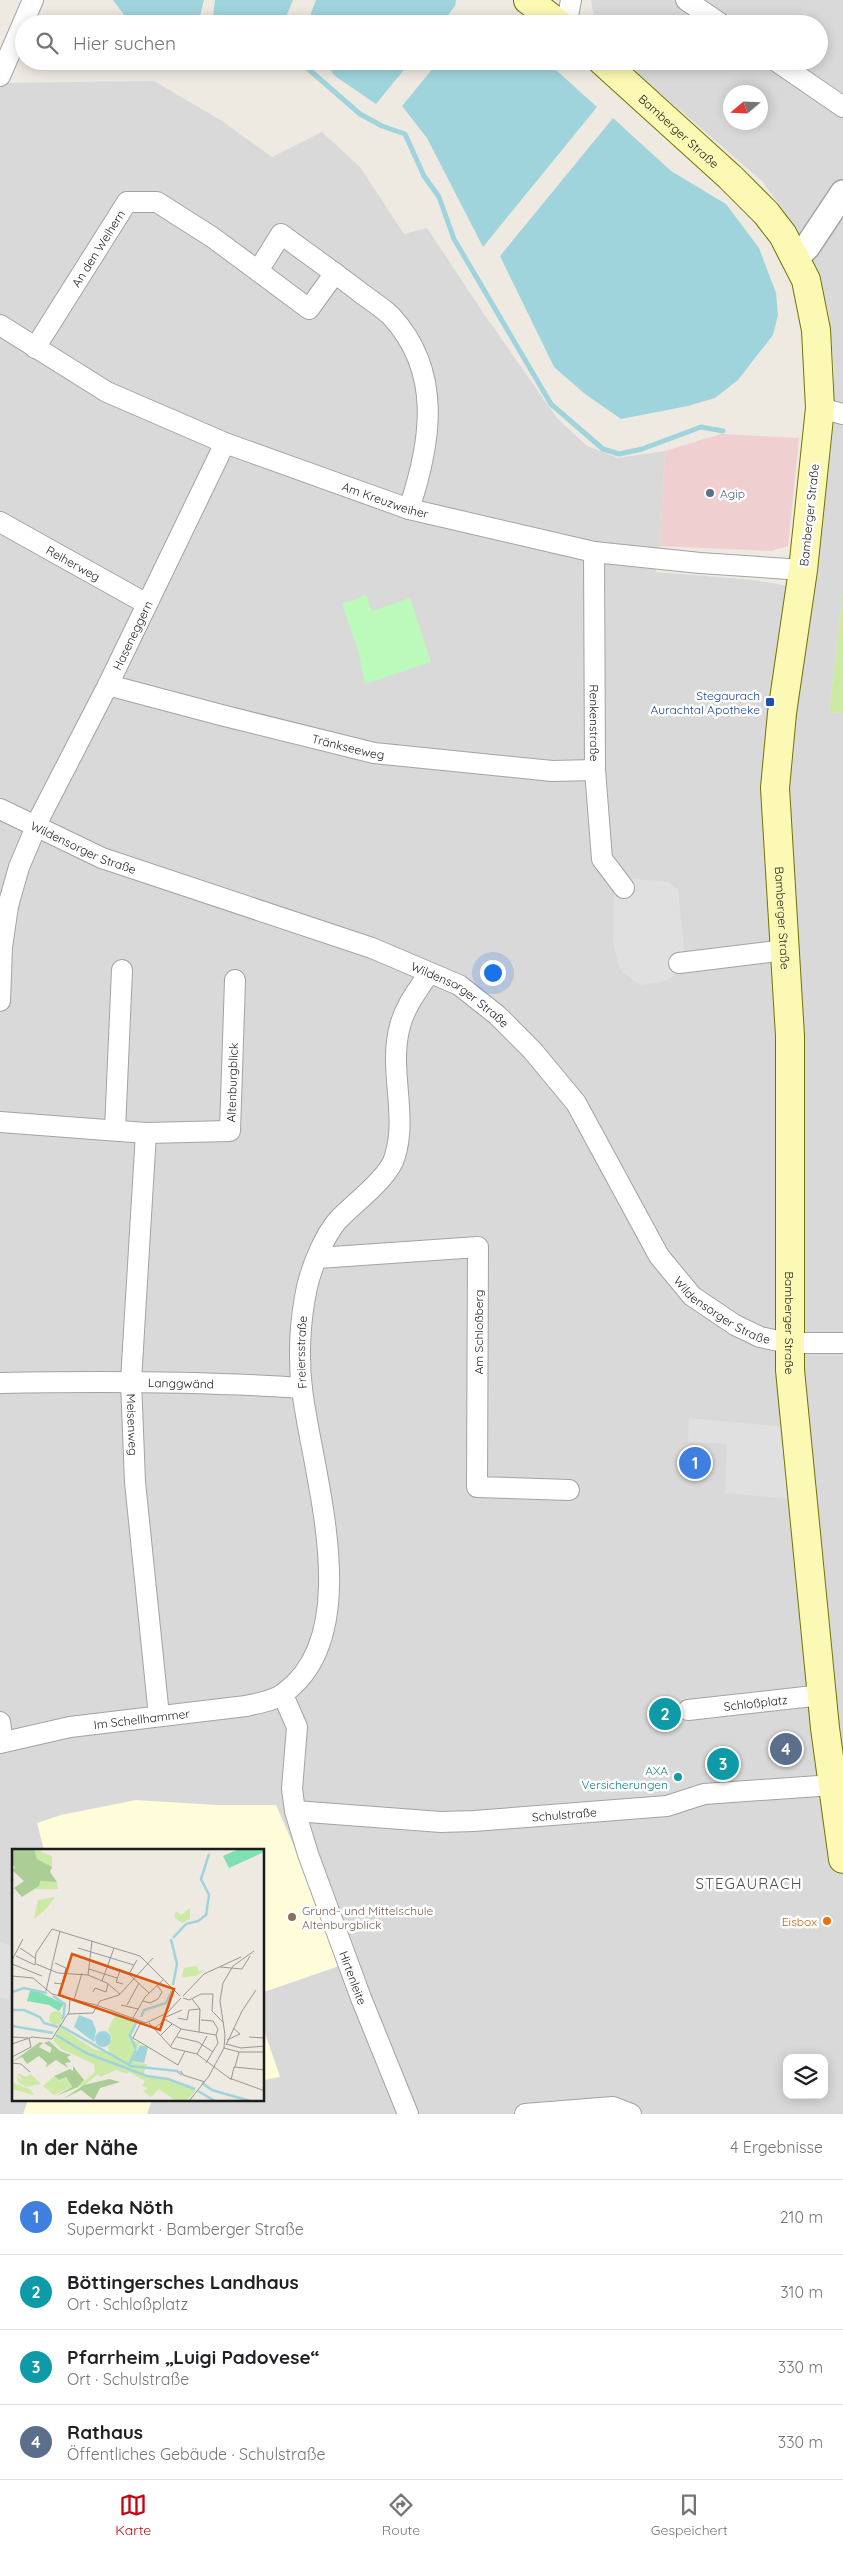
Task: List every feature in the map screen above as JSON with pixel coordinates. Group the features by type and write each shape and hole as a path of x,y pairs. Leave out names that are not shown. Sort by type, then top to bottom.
{"main road":[{"path":"528,0 549,15"},
{"name":"Bamberger Straße","path":"612,70 730,177 766,213 796,258 806,280 831,411 803,570 782,713 775,788 785,950 792,1127 789,1343 822,1695 843,1859"}],"street":[{"path":"26,15 32,0"},
{"path":"568,15 571,0"},
{"path":"686,0 708,15"},
{"path":"0,76 15,40"},
{"path":"789,70 843,107"},
{"path":"796,258 807,247 843,192"},
{"name":"An den Weihern","path":"35,348 127,202 157,202 212,237 309,309 334,273"},
{"path":"258,270 281,234 390,316 416,350 427,384 428,436 422,470 409,508"},
{"name":"Am Kreuzweiher","path":"0,325 107,392 226,443 409,508 594,552 700,563 803,570"},
{"name":"Haseneggern","path":"37,826 226,443"},
{"name":"Reiherweg","path":"0,522 147,604"},
{"name":"Renkenstraße","path":"594,552 595,770 602,859 624,888"},
{"name":"Tränkseeweg","path":"108,685 374,753 552,771 595,770"},
{"name":"Wildensorger Straße","path":"0,809 102,858 355,942 459,985 497,1015 532,1050 576,1103 659,1256 692,1296 735,1325 760,1337 789,1343 843,1343"},
{"path":"0,1001 1,947 8,906 19,867 37,826"},
{"path":"679,963 785,950"},
{"path":"114,1130 122,970"},
{"name":"Freiersstraße","path":"283,1695 298,1682 313,1657 328,1619 330,1590 329,1557 302,1388 301,1340 308,1287 318,1258 336,1222 376,1183 395,1159 400,1134 395,1062 399,1027 406,1008 430,973"},
{"name":"Altenburgblick","path":"0,1122 146,1133 230,1131 235,980"},
{"name":"Meisenweg","path":"146,1133 131,1381 135,1482 159,1716"},
{"name":"Am Schloßberg","path":"318,1258 478,1247 478,1487 569,1490"},
{"name":"Langgwänd","path":"0,1383 219,1382 302,1388"},
{"path":"283,1695 296,1727 292,1789 295,1811"},
{"name":"Im Schellhammer","path":"2,1743 70,1727 246,1706 283,1695"},
{"name":"Schloßplatz","path":"688,1710 822,1695"},
{"path":"0,1722 2,1743"},
{"name":"Schulstraße","path":"295,1811 440,1822 474,1821 667,1806 704,1794 833,1785"},
{"name":"Hirtenleite","path":"295,1811 308,1854 361,1998 408,2114"},
{"path":"525,2114 613,2107 631,2114"}],"shaded area":[{"path":"591,0 843,0 843,592 829,712 843,713 843,2114 0,2114 0,83 154,81 222,121 272,157 322,132 360,167 404,234 427,228 484,314 557,418 587,446 618,458 665,451 660,546 656,572 754,580 811,590 834,423 834,369 828,308 798,230 762,181 633,70 828,70 828,15 594,15"},
{"path":"721,434 799,438 788,546 771,551 660,546 665,451"},
{"path":"623,878 669,882 678,890 686,967 666,981 640,985 620,970 613,944 614,888"},
{"path":"689,1418 785,1427 792,1499 725,1493 727,1444 688,1442"},
{"name":"Grund- und Mittelschule Altenburgblick","path":"136,1800 216,1805 276,1805 303,1867 339,1966 265,1992 265,1849 44,1849 37,1823 61,1815"},
{"path":"0,1941 12,1946 12,1991 9,2000 0,1997"},
{"path":"265,2033 280,2077 265,2080"},
{"path":"27,2102 151,2102 147,2114 23,2114"}],"green space":[{"path":"843,592 843,713 829,712"},
{"path":"366,595 372,611 410,598 431,662 365,684 358,650 342,604"}],"water":[{"path":"113,0 204,0 200,15 124,15"},
{"path":"215,0 293,0 287,15 213,15"},
{"path":"316,0 456,0 455,6 448,15 311,15"},
{"path":"330,70 404,70 376,104 335,76"},
{"path":"432,70 556,70 597,107 483,247 427,138 402,106"},
{"path":"613,118 671,171 726,204 759,248 776,293 778,315 773,335 738,380 715,398 688,406 621,419 585,394 554,367 500,256"}],"waterway":[{"path":"309,70 360,114 382,126 405,134 424,176 439,197 454,239 551,404 603,449 619,454 642,449 701,427 723,431"}],"place":[{"name":"Agip","path":"710,493"},
{"name":"Stegaurach Aurachtal Apotheke","path":"770,702"},
{"name":"Edeka Nöth","path":"695,1463"},
{"name":"Böttingersches Landhaus","path":"665,1714"},
{"name":"Rathaus","path":"786,1749"},
{"name":"Pfarrheim „Luigi Padovese“","path":"723,1764"},
{"name":"AXA Versicherungen","path":"678,1777"},
{"name":"Grund- und Mittelschule Altenburgblick","path":"292,1917"},
{"name":"Eisbox","path":"827,1921"}],"district":[{"name":"STEGAURACH","path":"749,1883"}]}
